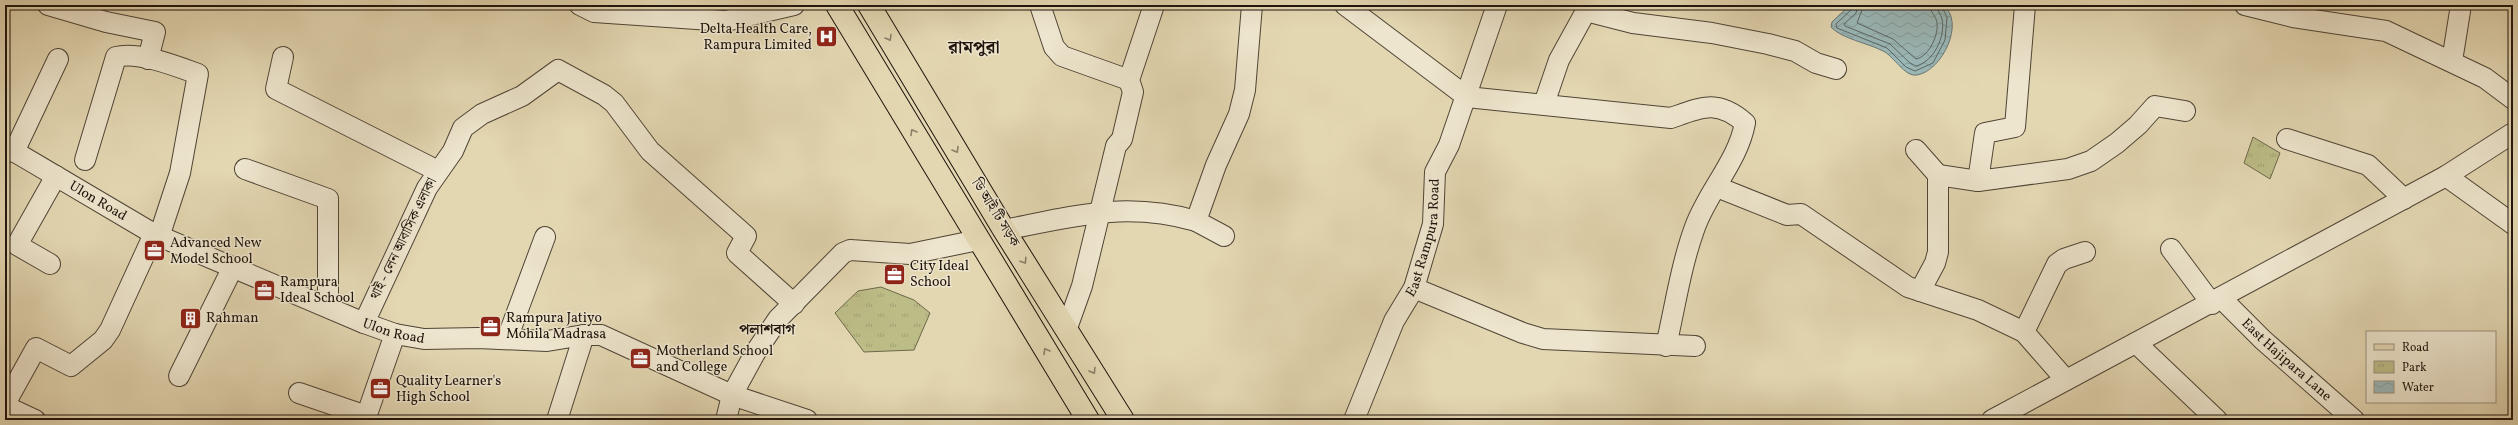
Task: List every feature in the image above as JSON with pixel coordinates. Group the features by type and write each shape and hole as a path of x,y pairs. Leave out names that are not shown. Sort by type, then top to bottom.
{"main road":[{"name":"ডি আই টি সড়ক","path":"837,5 963,216 1088,420"},
{"name":"ডি আই টি সড়ক","path":"869,5 1004,230 1067,328 1123,420"},
{"path":"963,216 987,201"}],"street":[{"path":"48,5 106,22 155,32 148,59"},
{"path":"580,5 594,12 726,22 794,5"},
{"path":"1040,5 1054,48 1062,56 1129,80"},
{"path":"1067,328 1082,286 1102,211 1116,146 1122,139 1133,92 1129,80 1154,5"},
{"path":"1196,221 1216,166 1239,114 1247,76 1252,5"},
{"path":"1345,5 1467,97 1671,118 1701,107 1722,109 1734,114 1745,123 1743,134 1695,226 1683,268 1666,346"},
{"name":"East Rampura Road","path":"1354,420 1394,321 1414,288 1433,224 1435,172 1449,145 1467,97 1497,5"},
{"path":"1978,181 1985,133 2015,127 2025,5"},
{"path":"2245,5 2314,12 2386,31 2452,61 2485,78 2513,99"},
{"path":"2452,61 2461,5"},
{"path":"1544,104 1559,60 1586,11 1632,23 1712,33 1768,44 1795,51 1816,63 1836,69"},
{"path":"35,420 5,405 36,348 72,366 103,340 118,317 156,236 180,173 198,74 148,59 121,55 116,57 85,160"},
{"path":"283,57 276,89 438,171"},
{"path":"10,149 58,59"},
{"name":"থাই - লেন আবাসিক এলাকা","path":"364,323 427,188 453,151 463,128 482,114 522,96 558,70 604,95 614,104 650,151 746,236 737,253 794,304"},
{"path":"1916,150 1938,175 1978,181 2068,169 2091,161 2118,143 2138,125 2155,106 2186,111"},
{"path":"1992,420 2216,301 2446,176 2513,133"},
{"path":"2287,139 2368,165 2404,199"},
{"name":"Ulon Road","path":"10,149 156,236 232,269 364,323 395,334 424,339 547,340 584,335 601,335 732,395 807,420"},
{"path":"245,169 328,199 328,308"},
{"path":"1920,291 1935,263 1938,252 1938,175"},
{"path":"50,264 17,244 56,176"},
{"path":"2446,176 2513,224"},
{"path":"1717,186 1787,215 1801,214 1908,287 1978,310 2024,332 2066,380"},
{"path":"1004,230 1102,211 1155,212 1196,221 1224,236"},
{"path":"507,339 545,237"},
{"path":"726,420 732,395 755,354 778,319 843,253 850,250 910,254 978,240"},
{"name":"East Hajipara Lane","path":"2171,250 2216,301 2354,420"},
{"path":"2024,332 2058,264 2064,259 2085,252"},
{"path":"179,376 232,269"},
{"path":"1414,288 1523,333 1543,339 1666,346 1695,346"},
{"path":"299,393 365,418 395,334"},
{"path":"557,420 584,335"},
{"path":"2136,343 2217,420"}],"green space":[{"path":"2253,137 2280,153 2270,179 2244,163"},
{"path":"881,287 914,300 930,313 914,350 864,352 835,313 858,291"}],"water":[{"path":"1850,5 1943,5 1950,13 1952,23 1948,45 1935,65 1926,72 1912,75 1903,70 1883,51 1848,38 1831,27 1832,22"}],"place":[{"name":"Delta Health Care, Rampura Limited","path":"827,37"},
{"name":"Advanced New Model School","path":"154,251"},
{"name":"City Ideal School","path":"894,274"},
{"name":"Rampura Ideal School","path":"265,290"},
{"name":"Rahman","path":"191,318"},
{"name":"Rampura Jatiyo Mohila Madrasa","path":"490,326"},
{"name":"Motherland School and College","path":"640,359"},
{"name":"Quality Learner's High School","path":"381,389"}],"district":[{"name":"রামপুরা","path":"974,48"},
{"name":"পলাশবাগ","path":"767,330"}]}
